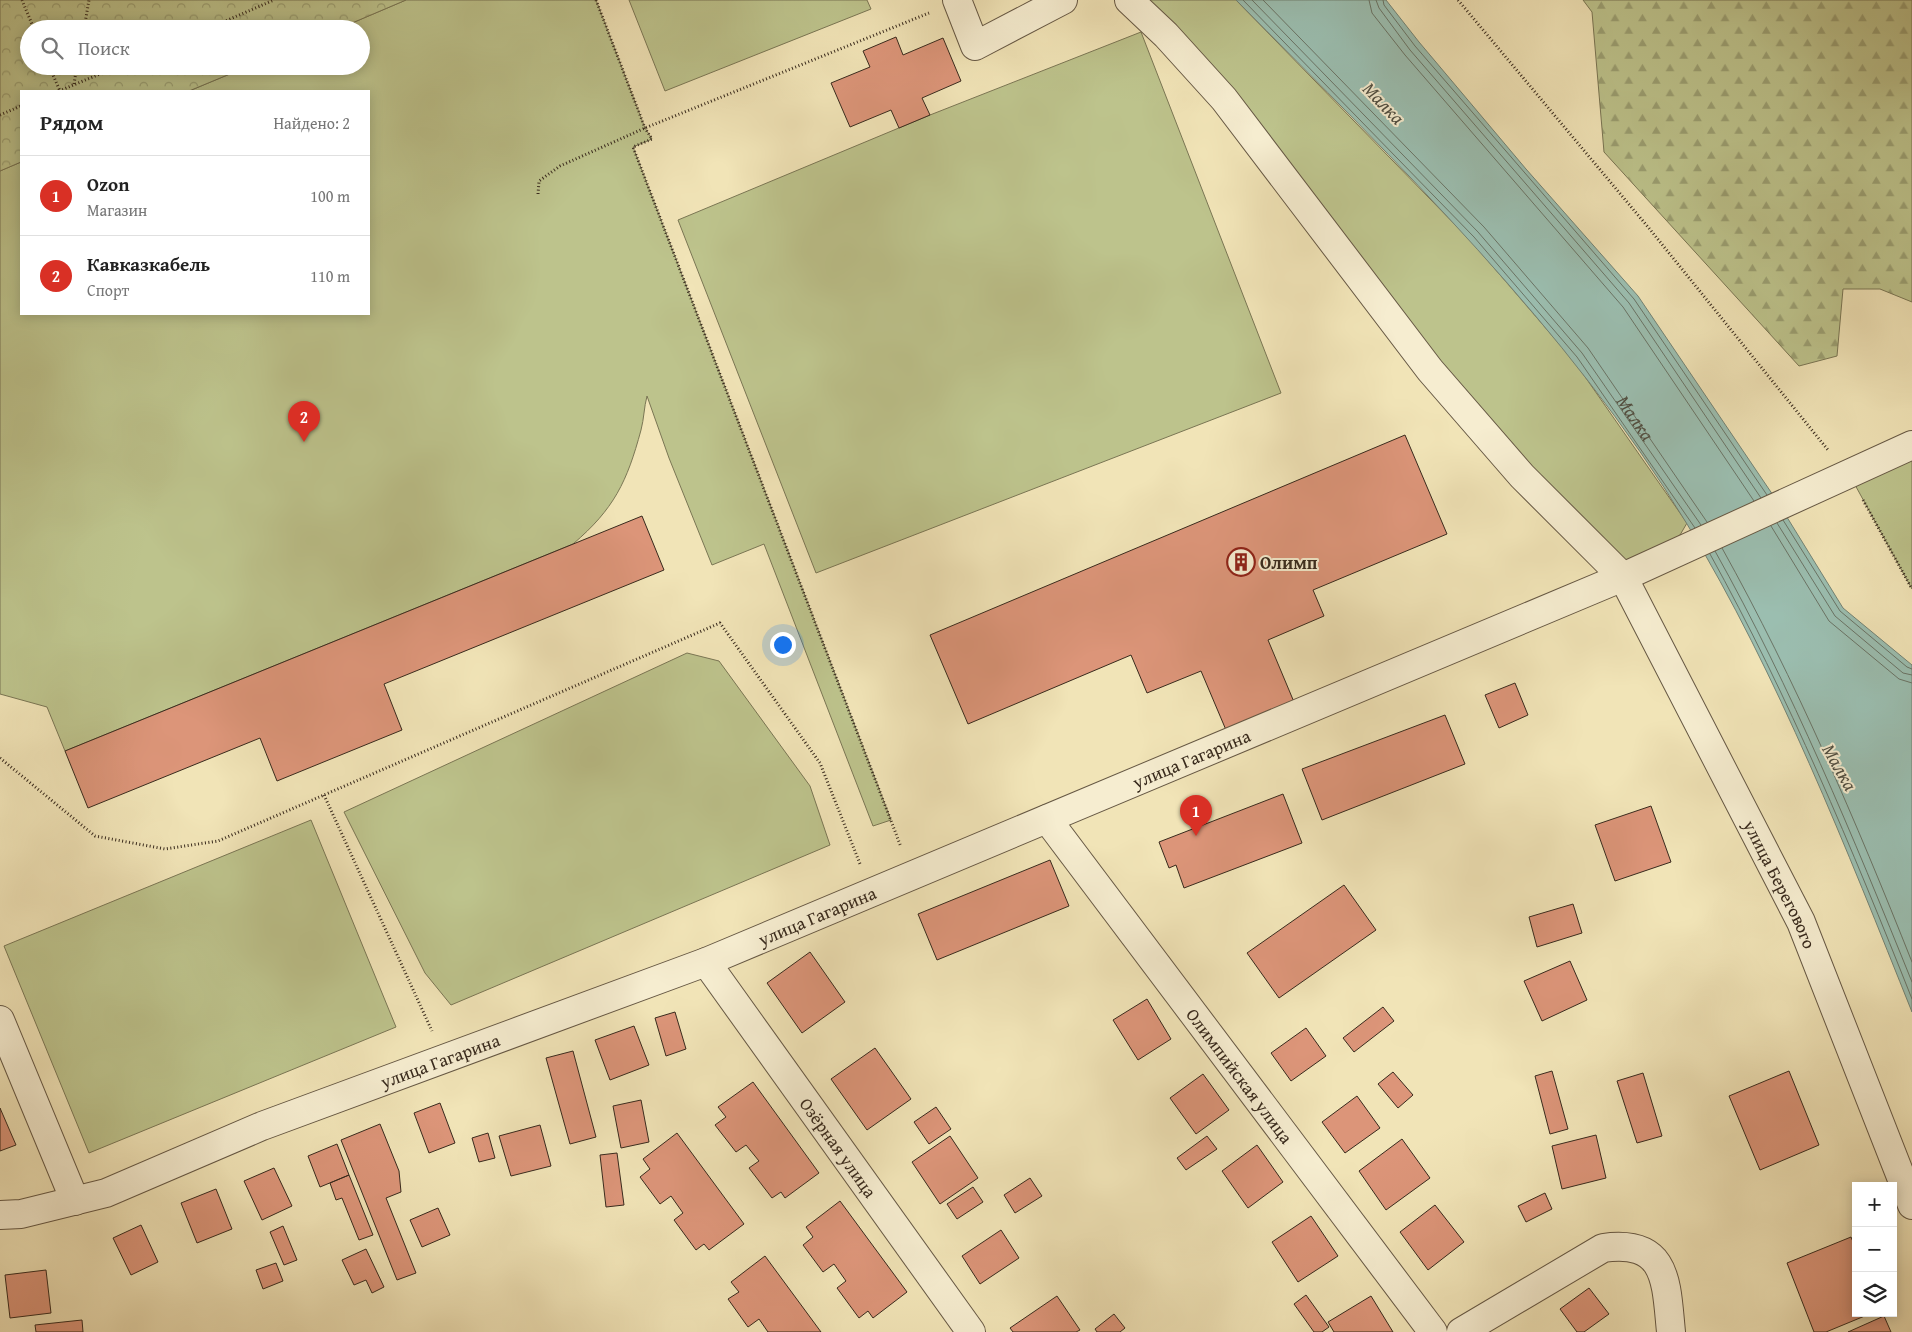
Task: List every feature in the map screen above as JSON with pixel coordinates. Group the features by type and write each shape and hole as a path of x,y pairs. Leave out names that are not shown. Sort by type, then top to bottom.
{"street":[{"path":"957,0 975,46 1063,0"},
{"name":"улица Берегового","path":"1129,0 1166,35 1224,99 1430,370 1522,476 1623,577 1801,922 1912,1205"},
{"name":"улица Гагарина","path":"0,1215 21,1214 106,1193 262,1126 706,962 1623,577 1846,473 1912,445"},
{"name":"Олимпийская улица","path":"1047,819 1433,1332"},
{"name":"Озёрная улица","path":"706,962 971,1332"},
{"path":"0,1020 75,1201"},
{"path":"1461,1332 1603,1248 1624,1245 1642,1250 1657,1263 1666,1280 1670,1332"}],"path":[{"path":"22,0 30,20"},
{"path":"86,20 89,0"},
{"path":"228,20 274,0"},
{"path":"596,0 645,128 652,139 633,147 912,876"},
{"path":"538,194 539,182 560,166 645,128 957,0"},
{"path":"1458,0 1648,227 1846,473 1912,589"},
{"path":"53,75 59,90"},
{"path":"74,85 76,75"},
{"path":"62,90 98,75"},
{"path":"0,115 20,106"},
{"path":"0,758 94,836 164,849 218,841 720,623 820,763 871,893"},
{"path":"324,795 445,1058"}],"green space":[{"path":"0,0 406,0 359,20 20,20 20,75 227,75 191,90 20,90 20,162 0,171"},
{"path":"406,0 596,0 645,128 652,139 633,147 891,820 873,826 764,544 712,565 669,458 647,396 641,430 624,480 599,519 573,544 65,751 47,707 0,694 0,171 20,162 20,315 370,315 370,90 191,90 227,75 370,75 370,20 359,20"},
{"path":"629,0 867,0 871,9 665,91"},
{"path":"1129,0 1236,0 1470,240 1574,361 1687,523 1680,535 1623,577"},
{"path":"1583,0 1912,0 1912,302 1880,289 1843,289 1837,356 1799,366 1604,152 1592,12"},
{"path":"1141,32 1281,393 816,573 678,220 930,115"},
{"path":"1912,459 1912,589 1854,483"},
{"path":"687,653 719,661 810,786 830,845 451,1005 425,973 344,812"},
{"path":"311,820 396,1027 89,1153 4,946"}],"water":[{"name":"Малка","path":"1236,0 1386,0 1526,169 1638,296 1777,501 1843,608 1912,665 1912,1012 1836,826 1781,702 1720,581 1687,524 1640,451 1589,382 1534,314 1477,249 1358,123"}],"building":[{"path":"896,37 903,55 943,38 961,81 922,98 930,115 899,128 891,110 850,127 831,83 870,67 863,51"},
{"name":"Олимп","path":"1405,435 1447,534 1313,590 1324,616 1268,640 1294,702 1226,730 1201,671 1147,693 1131,655 968,724 930,635"},
{"path":"642,516 664,570 384,684 402,730 277,781 260,738 88,808 65,751"},
{"path":"1515,683 1528,715 1499,728 1485,695"},
{"path":"1445,715 1465,764 1322,820 1302,769"},
{"path":"1283,794 1302,843 1184,888 1176,865 1169,868 1159,842"},
{"path":"1651,806 1671,862 1615,881 1595,825"},
{"path":"1050,860 1069,906 937,960 918,914"},
{"path":"1344,885 1376,930 1279,998 1247,953"},
{"path":"1573,904 1582,933 1537,947 1529,917"},
{"path":"810,952 845,1002 802,1033 767,983"},
{"path":"1570,961 1587,1000 1542,1021 1524,981"},
{"path":"1147,999 1171,1039 1138,1060 1113,1020"},
{"path":"1383,1007 1394,1021 1354,1052 1343,1038"},
{"path":"675,1012 686,1049 666,1056 655,1018"},
{"path":"634,1026 649,1065 610,1080 595,1040"},
{"path":"1306,1028 1326,1056 1291,1081 1271,1053"},
{"path":"875,1048 911,1099 867,1130 831,1079"},
{"path":"573,1051 596,1137 570,1144 546,1058"},
{"path":"1552,1071 1568,1129 1550,1134 1535,1076"},
{"path":"1789,1071 1819,1145 1760,1170 1729,1096"},
{"path":"1393,1072 1413,1095 1398,1108 1378,1084"},
{"path":"1643,1073 1662,1136 1637,1143 1617,1081"},
{"path":"1203,1074 1229,1110 1196,1134 1170,1098"},
{"path":"753,1082 819,1173 785,1198 781,1192 772,1198 749,1168 759,1161 746,1145 736,1152 715,1125 726,1117 718,1107"},
{"path":"1357,1096 1380,1128 1345,1153 1322,1122"},
{"path":"641,1100 649,1142 621,1148 613,1106"},
{"path":"440,1103 455,1143 429,1153 414,1113"},
{"path":"936,1107 951,1129 929,1144 914,1122"},
{"path":"0,1108 16,1145 0,1151"},
{"path":"380,1124 399,1171 401,1192 386,1198 416,1273 397,1280 341,1140"},
{"path":"540,1125 551,1166 511,1176 499,1136"},
{"path":"488,1133 495,1158 479,1162 472,1138"},
{"path":"677,1133 744,1224 709,1250 704,1244 696,1250 674,1220 683,1213 671,1196 660,1204 640,1177 650,1169 643,1159"},
{"path":"1596,1135 1606,1178 1562,1189 1552,1146"},
{"path":"950,1136 978,1178 940,1204 912,1162"},
{"path":"1207,1136 1217,1149 1186,1170 1177,1158"},
{"path":"1402,1139 1430,1178 1386,1210 1359,1171"},
{"path":"337,1144 349,1175 320,1187 308,1156"},
{"path":"1257,1145 1283,1182 1248,1208 1222,1171"},
{"path":"617,1153 624,1205 606,1207 600,1155"},
{"path":"274,1168 292,1206 262,1220 244,1181"},
{"path":"349,1175 373,1235 359,1240 342,1198 336,1200 330,1183"},
{"path":"1030,1178 1042,1196 1015,1213 1004,1195"},
{"path":"973,1187 983,1202 957,1219 947,1204"},
{"path":"216,1189 232,1229 197,1243 181,1203"},
{"path":"1545,1193 1552,1209 1526,1222 1518,1206"},
{"path":"840,1201 907,1292 873,1318 868,1311 859,1318 837,1288 846,1281 834,1264 823,1272 803,1245 813,1237 806,1227"},
{"path":"1435,1205 1464,1242 1428,1270 1400,1232"},
{"path":"438,1208 450,1235 422,1247 410,1220"},
{"path":"1311,1216 1338,1256 1298,1282 1272,1242"},
{"path":"141,1225 158,1262 131,1275 113,1238"},
{"path":"283,1226 297,1260 284,1265 270,1232"},
{"path":"1001,1230 1019,1258 980,1284 962,1256"},
{"path":"1851,1237 1852,1317 1862,1317 1826,1332 1814,1332 1787,1263"},
{"path":"366,1249 384,1287 372,1293 366,1280 354,1285 342,1260"},
{"path":"765,1256 821,1332 768,1332 759,1319 748,1327 728,1299 739,1292 731,1282"},
{"path":"276,1263 283,1281 263,1289 256,1270"},
{"path":"46,1270 51,1313 10,1318 5,1275"},
{"path":"1589,1288 1609,1314 1584,1332 1577,1332 1560,1309"},
{"path":"1306,1295 1329,1327 1322,1332 1314,1332 1294,1304"},
{"path":"1057,1296 1080,1330 1076,1332 1013,1332 1010,1328"},
{"path":"1371,1296 1393,1332 1334,1332 1328,1322"},
{"path":"1114,1314 1125,1328 1120,1332 1097,1332 1095,1329"},
{"path":"1884,1317 1891,1332 1848,1332"},
{"path":"82,1320 83,1332 36,1332 35,1325"}],"place":[{"name":"Кавказкабель","path":"304,442"},
{"name":"Олимп","path":"1241,562"},
{"name":"Ozon","path":"1196,836"}]}
